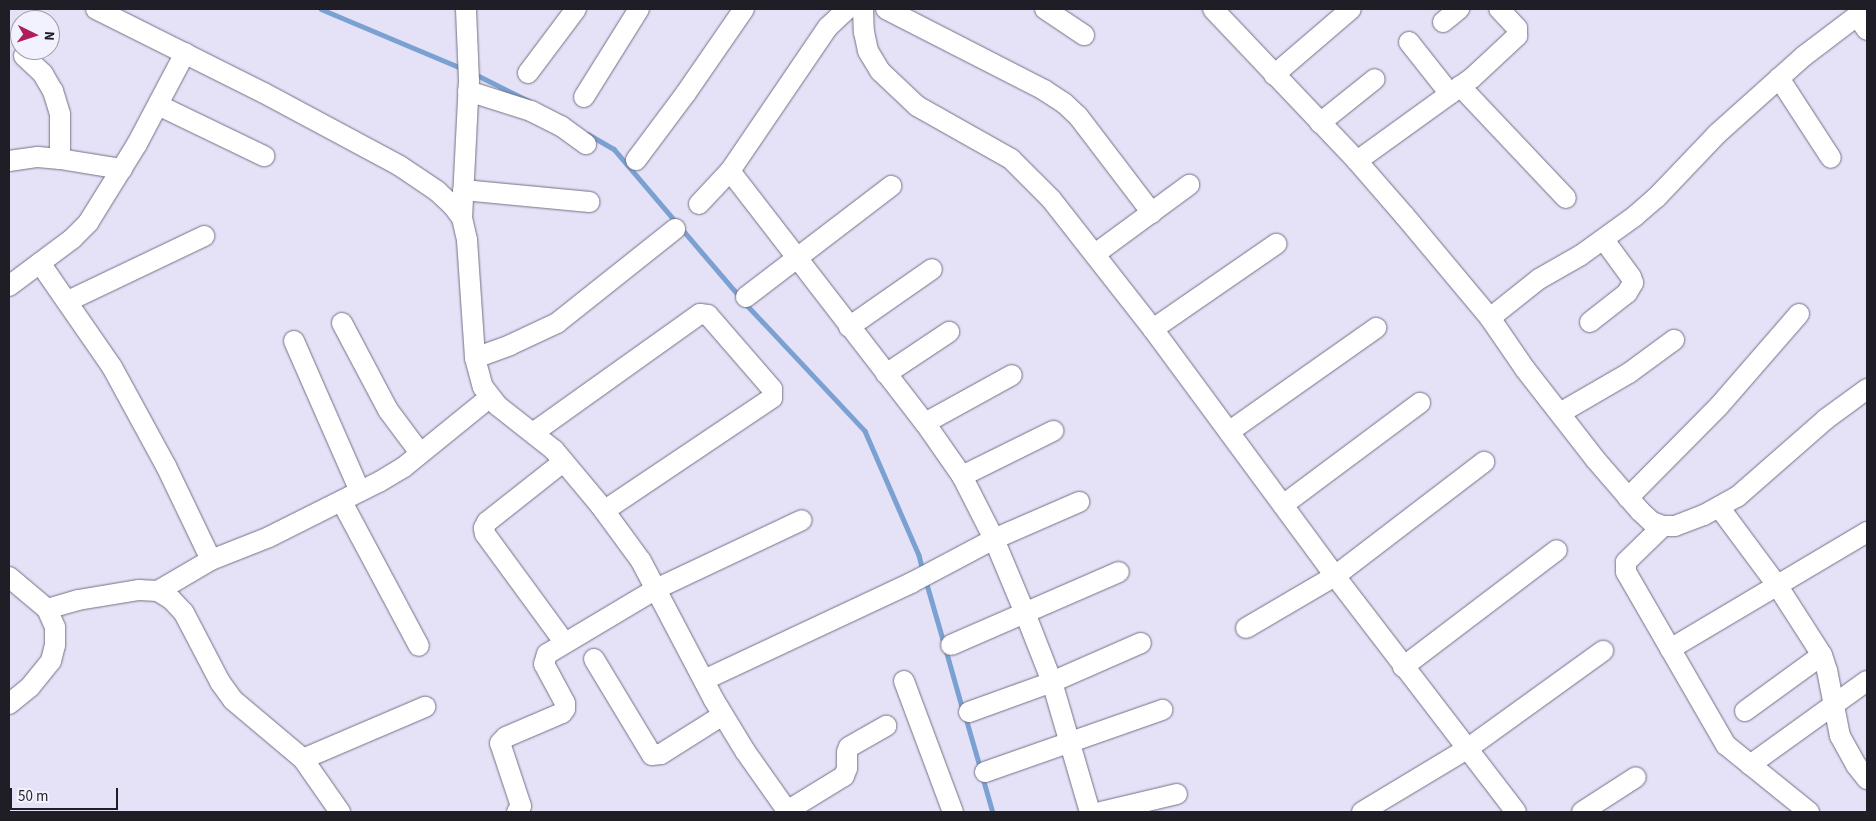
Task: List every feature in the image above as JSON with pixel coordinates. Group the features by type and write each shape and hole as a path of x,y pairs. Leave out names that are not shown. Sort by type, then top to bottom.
{"street":[{"path":"96,9 185,53 400,166 437,191 453,206 462,218"},
{"path":"466,9 468,78 462,218 468,240 475,358 477,371 489,398 533,433 563,462 604,510 640,560 723,715 787,812 844,776 847,768 847,752 849,747 886,726"},
{"path":"528,73 576,9"},
{"path":"584,98 639,9"},
{"path":"636,160 744,9"},
{"path":"863,9 864,32 868,51 880,71 896,89 936,119 1011,158 1045,192 1153,329 1403,667 1516,812"},
{"path":"886,9 1044,90 1064,103 1084,123 1152,213"},
{"path":"1045,9 1084,36"},
{"path":"1213,9 1357,161 1490,318 1525,369 1560,414 1628,498 1652,522 1663,526 1675,526 1738,497 1826,419 1867,389"},
{"path":"1443,22 1459,9"},
{"path":"1357,161 1455,90 1517,36 1517,28 1499,9"},
{"path":"699,204 730,171 839,11"},
{"path":"1274,75 1341,18"},
{"path":"1490,318 1545,276 1604,240 1656,198 1696,153 1779,78 1827,37 1863,18"},
{"path":"1409,42 1455,90 1566,198"},
{"path":"9,286 72,239 88,223 122,169 185,53"},
{"path":"28,60 43,74 53,91 60,114 60,159"},
{"path":"468,78 561,126 586,144"},
{"path":"1320,123 1375,78"},
{"path":"1779,78 1830,158"},
{"path":"158,105 264,156"},
{"path":"9,161 38,157 122,169"},
{"path":"730,171 798,256 850,327 925,423 962,476 994,539 1052,682 1090,812"},
{"path":"1095,254 1190,185"},
{"path":"746,297 891,186"},
{"path":"463,190 589,202"},
{"path":"475,358 557,323 675,229"},
{"path":"68,301 204,236"},
{"path":"1590,322 1627,293 1633,283 1604,240"},
{"path":"1153,329 1276,244"},
{"path":"40,263 112,367 166,466 211,560"},
{"path":"850,327 932,269"},
{"path":"533,433 700,314 708,315 772,389 772,398 604,510"},
{"path":"1628,498 1719,406 1799,314"},
{"path":"342,323 388,410 420,453"},
{"path":"1230,431 1376,328"},
{"path":"886,374 949,332"},
{"path":"1560,414 1629,373 1674,340"},
{"path":"294,341 360,491"},
{"path":"925,423 1012,375"},
{"path":"158,591 211,560 270,537 342,502 404,467 489,398"},
{"path":"1283,505 1420,403"},
{"path":"962,476 1053,431"},
{"path":"563,462 487,522 484,534 564,642"},
{"path":"1246,628 1335,576 1484,462"},
{"path":"342,502 419,646"},
{"path":"704,680 920,579 994,539 1080,502"},
{"path":"1719,507 1777,585 1822,655 1835,703 1837,726 1864,767"},
{"path":"517,812 521,806 500,743 506,737 562,713 565,709 565,703 544,664 544,659 551,650 656,589 802,520"},
{"path":"1663,526 1624,566 1726,745 1809,812"},
{"path":"1670,649 1867,532"},
{"path":"1403,667 1557,550"},
{"path":"951,646 1120,572"},
{"path":"9,577 47,610 55,627 55,645 51,662 36,681 9,704"},
{"path":"47,610 86,598 139,590 158,591 171,600 184,613 220,682 233,700 303,759 340,812"},
{"path":"969,712 1052,682 1141,643"},
{"path":"1362,812 1467,749 1603,651"},
{"path":"1745,711 1822,655"},
{"path":"594,660 652,755 661,754 723,715"},
{"path":"904,681 953,812"},
{"path":"1750,765 1867,681"},
{"path":"303,759 424,707"},
{"path":"985,772 1162,710"},
{"path":"1582,812 1636,777"},
{"path":"1102,812 1177,794"}],"waterway":[{"path":"321,9 464,69"},
{"path":"475,74 529,101"},
{"path":"588,134 614,149 677,223"},
{"path":"682,229 740,297"},
{"path":"745,303 865,431 919,555 923,571"},
{"path":"926,581 944,643"},
{"path":"946,650 963,710"},
{"path":"966,718 981,770"},
{"path":"983,778 993,812"}]}
